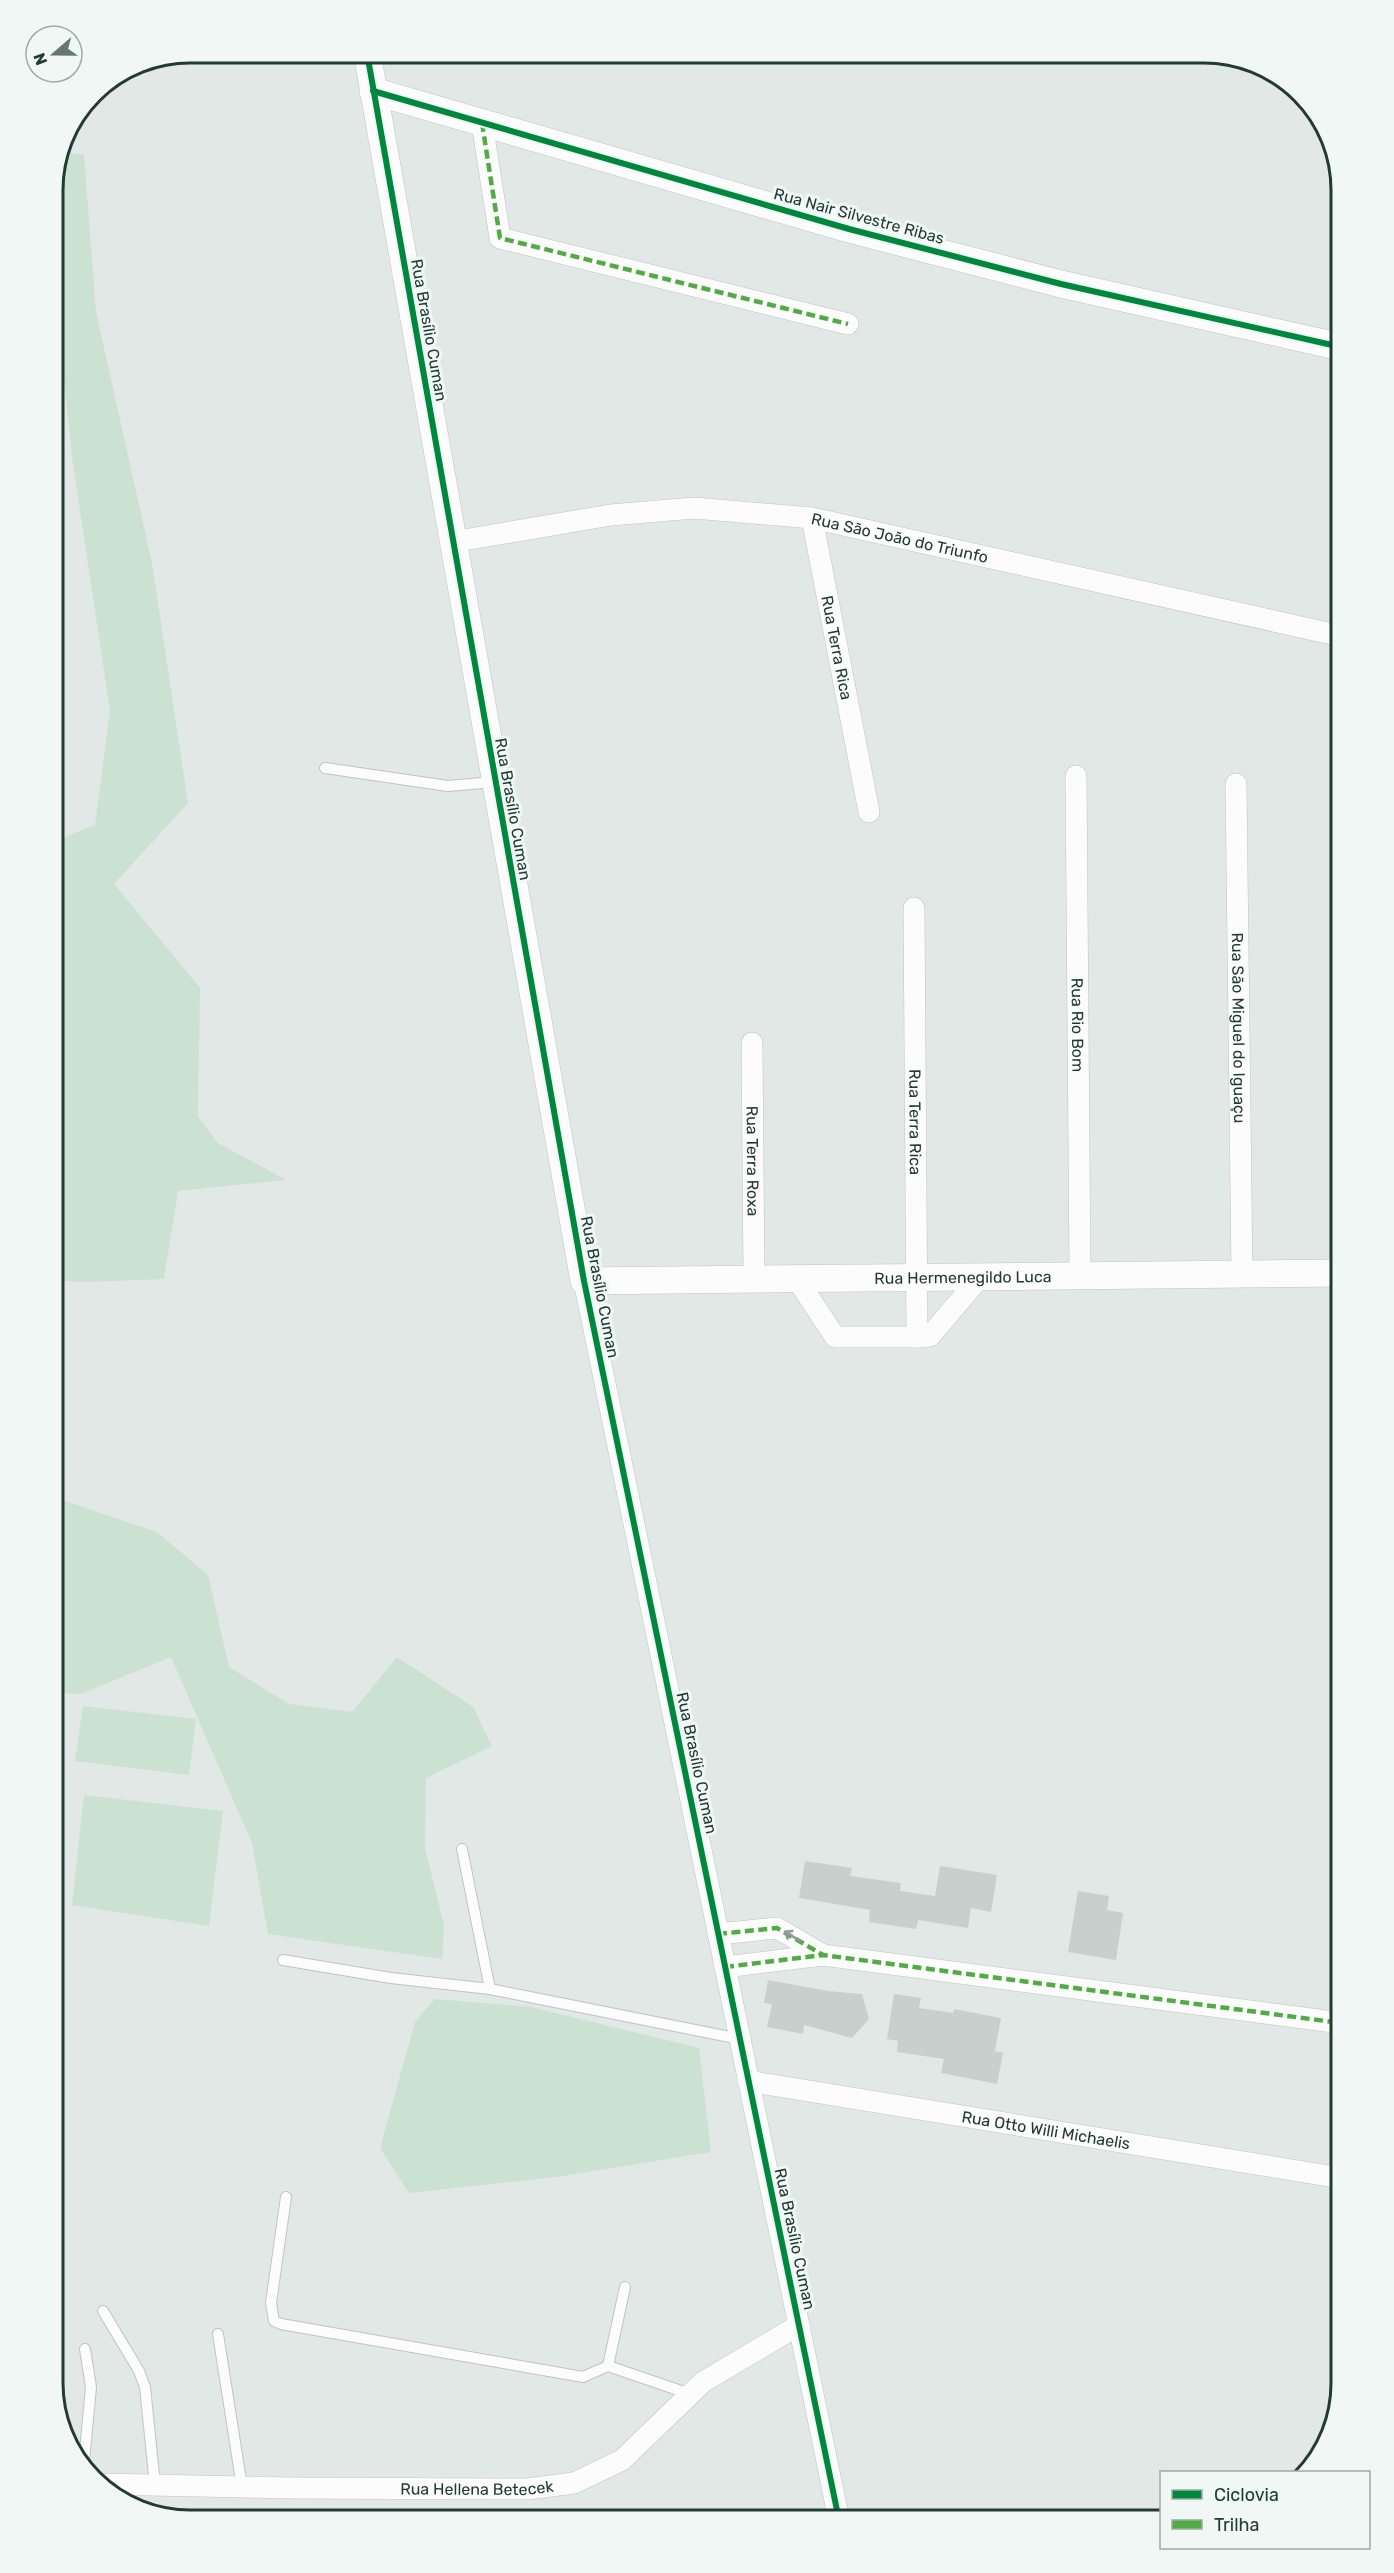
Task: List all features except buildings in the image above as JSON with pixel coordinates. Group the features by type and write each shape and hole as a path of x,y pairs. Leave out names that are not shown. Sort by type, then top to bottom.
{"street":[{"name":"Rua Brasílio Cuman","path":"369,63 584,1281 837,2510"},
{"name":"Rua Nair Silvestre Ribas","path":"374,91 849,229 1019,273 1331,345"},
{"path":"482,123 500,238 848,324"},
{"name":"Rua São João do Triunfo","path":"453,542 611,515 694,508 812,518 1331,634"},
{"name":"Rua Terra Rica","path":"812,518 869,812"},
{"name":"Rua Rio Bom","path":"1076,776 1080,1276"},
{"name":"Rua São Miguel do Iguaçu","path":"1236,784 1242,1274"},
{"name":"Rua Terra Rica","path":"914,908 917,1337"},
{"name":"Rua Terra Roxa","path":"752,1043 754,1279"},
{"name":"Rua Hermenegildo Luca","path":"584,1281 1331,1273"},
{"path":"797,1279 835,1337 917,1337 930,1336 981,1277"},
{"path":"718,1934 777,1928 823,1955"},
{"path":"725,1967 823,1955 1331,2022"},
{"name":"Rua Otto Willi Michaelis","path":"748,2081 1331,2176"},
{"name":"Rua Hellena Betecek","path":"113,2484 527,2489 574,2483 622,2460 703,2382 798,2325"}],"lane":[{"path":"325,768 448,786 495,782"},
{"path":"462,1849 490,1989"},
{"path":"283,1960 390,1978 490,1989 740,2039"},
{"path":"286,2197 271,2303 274,2321 583,2377 608,2366 690,2394"},
{"path":"608,2366 626,2287"},
{"path":"103,2311 139,2371 145,2387 155,2485"},
{"path":"218,2334 242,2487"},
{"path":"85,2349 91,2387 85,2454"}],"green space":[{"path":"69,152 84,155 96,312 152,563 188,803 114,884 200,988 198,1117 218,1143 286,1180 178,1191 164,1279 63,1281 63,838 95,825 110,711 72,457 63,368 63,182"},
{"path":"63,1500 157,1532 208,1575 229,1667 289,1704 352,1712 397,1657 473,1707 492,1746 426,1778 425,1848 444,1925 442,1959 268,1934 252,1843 171,1657 81,1694 63,1693"},
{"path":"83,1706 196,1719 189,1775 75,1761"},
{"path":"84,1795 223,1811 209,1926 72,1905"},
{"path":"435,1999 531,2007 699,2048 711,2152 556,2177 409,2193 380,2148 415,2022"}],"marked path":[{"path":"482,123 500,238 848,324"},
{"path":"718,1934 777,1928 823,1955"},
{"path":"725,1967 823,1955 1331,2022"}],"cycle path":[{"path":"369,63 584,1281 837,2510"},
{"path":"373,91 849,229 1061,284 1331,345"}]}
